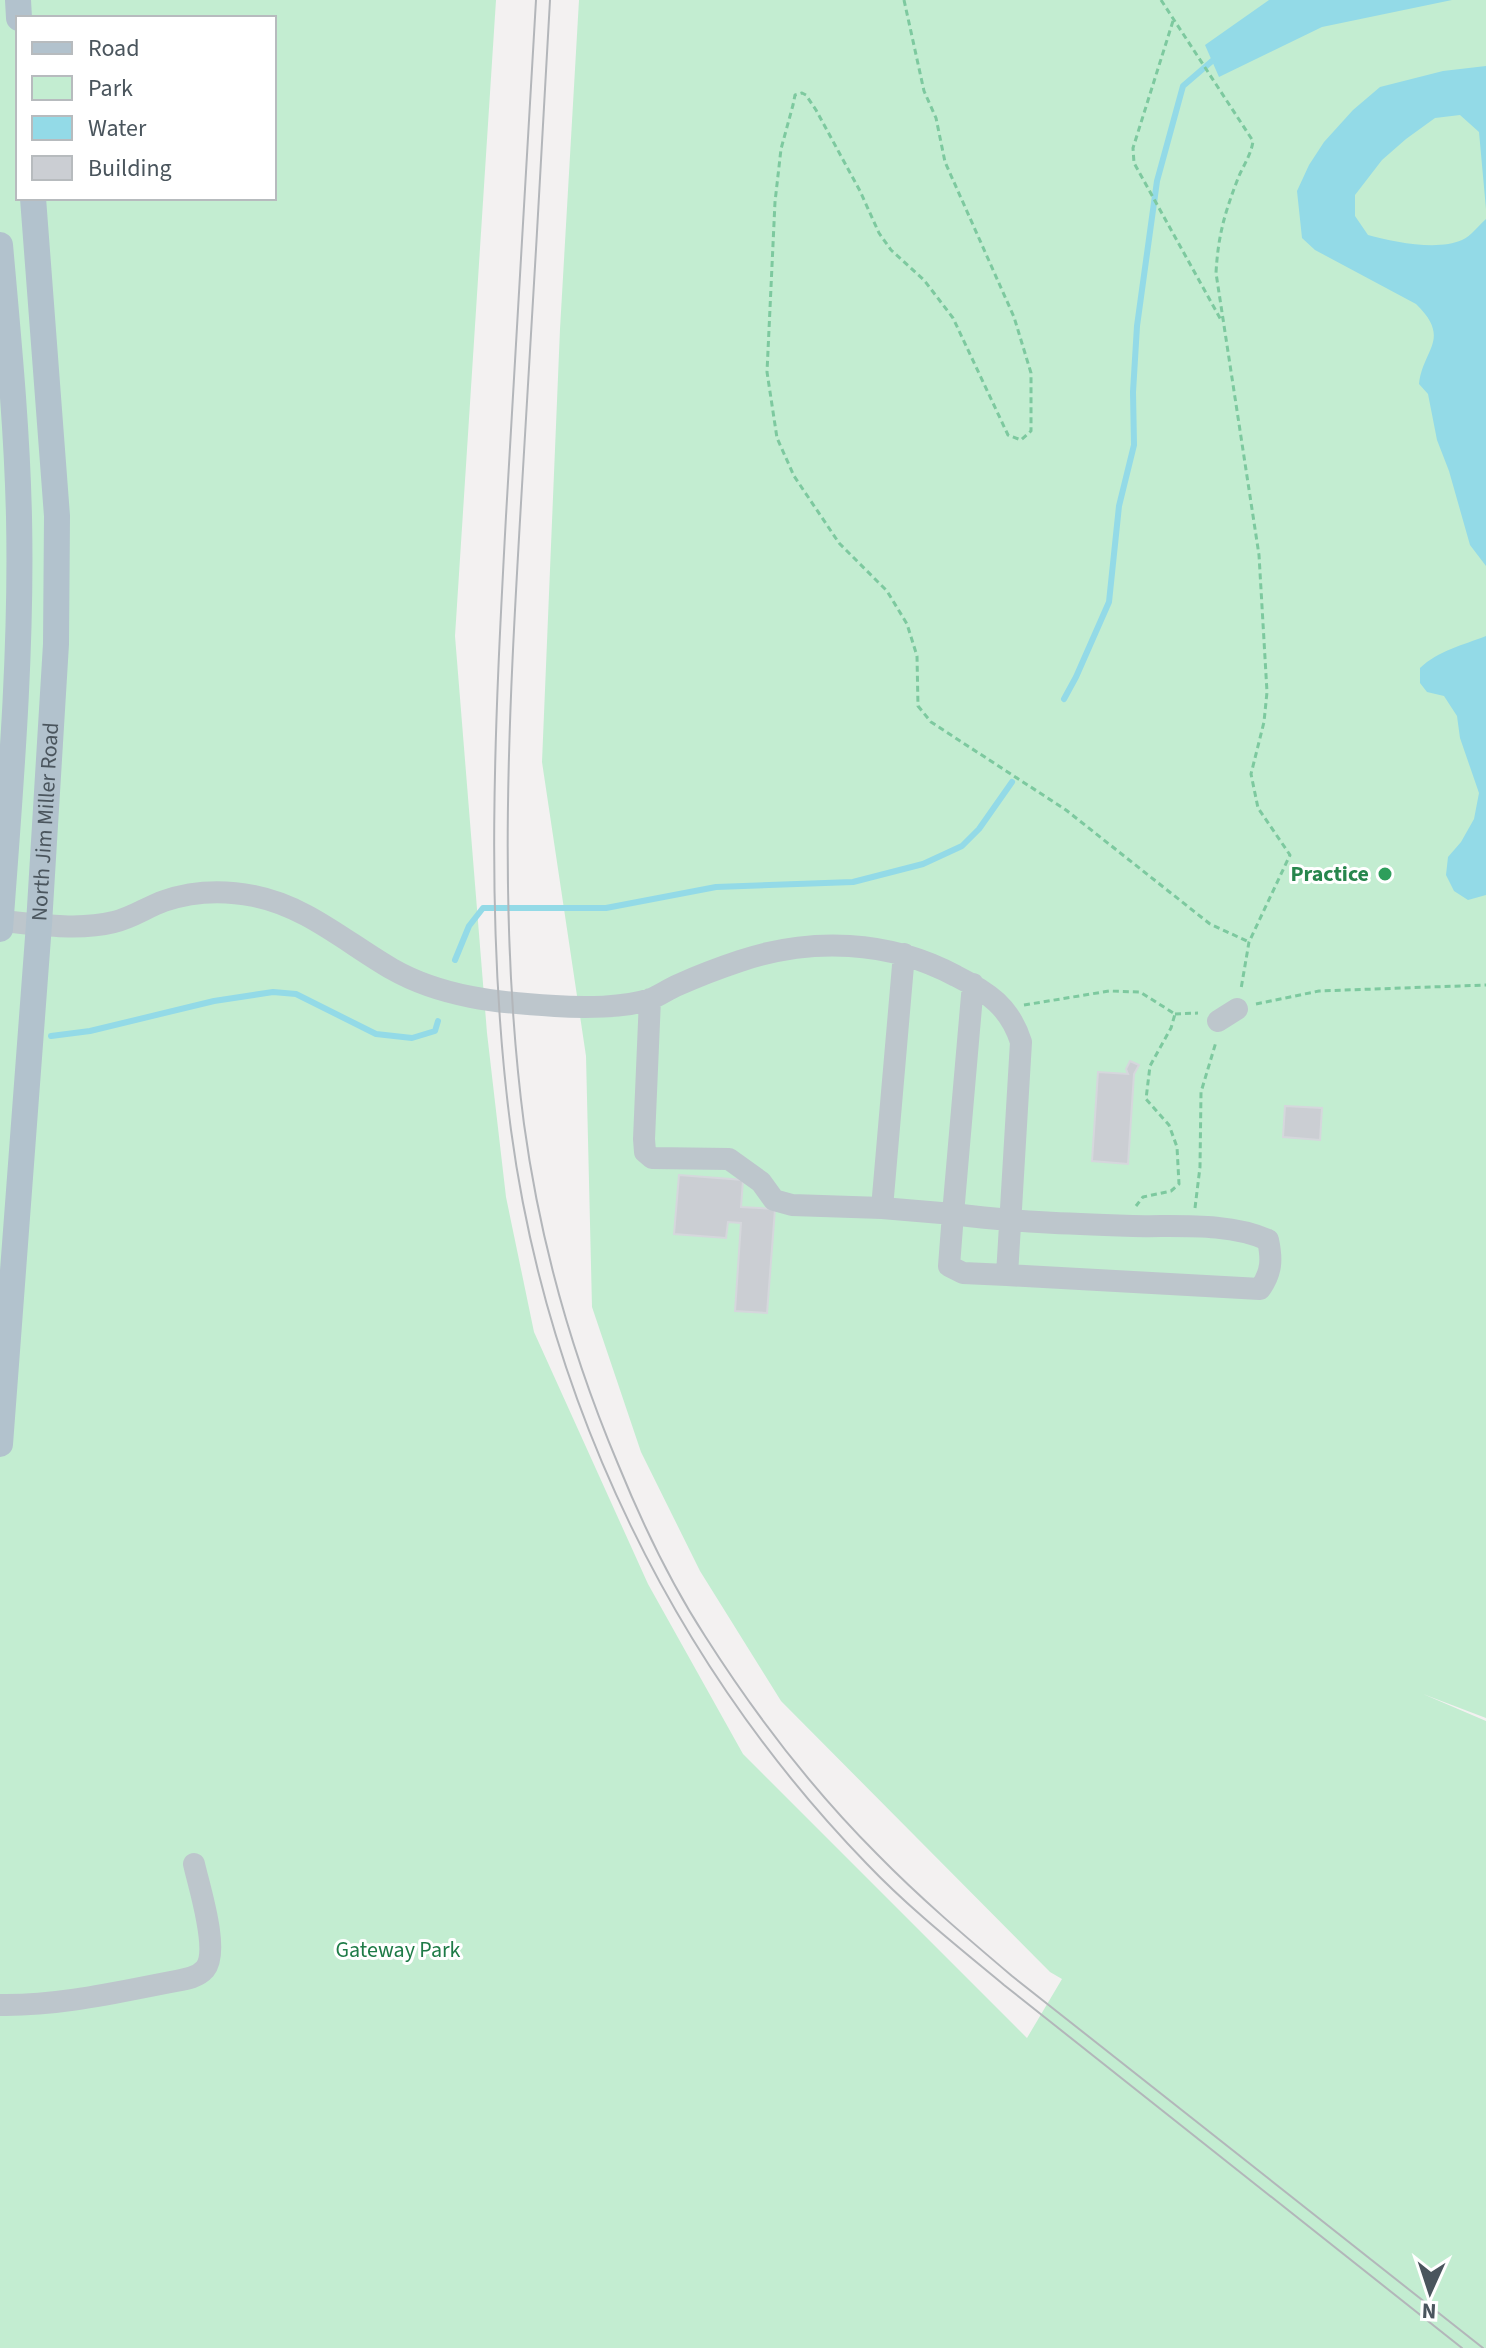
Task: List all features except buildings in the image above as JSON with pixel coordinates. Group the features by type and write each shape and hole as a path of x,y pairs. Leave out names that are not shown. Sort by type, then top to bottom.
{"main road":[{"name":"North Jim Miller Road","path":"0,1444 54,705 58,582 53,449 33,200"},
{"name":"North Jim Miller Road","path":"0,245 13,381 19,518 17,664 0,929"}],"lane":[{"path":"0,921 84,926 116,922 164,901 192,893 255,896 288,906 394,970 443,990 485,1000 558,1007 600,1006 650,999 742,960 783,949 816,945 859,946 904,954 973,984 1004,1008 1014,1022 1021,1042 1007,1275"},
{"path":"882,1208 904,954"},
{"path":"650,999 644,1139 645,1152 652,1158 729,1159 761,1182 774,1200 792,1205 882,1208 953,1214 1010,1222 1192,1227 1252,1232 1268,1240 1272,1260 1269,1276 1260,1289 963,1273 949,1266 953,1214 973,984"},
{"path":"1218,1021 1237,1009"},
{"path":"0,2005 32,2006 59,2002 192,1978 203,1971 210,1961 211,1945 194,1864"}],"path":[{"path":"904,0 924,91 936,118 945,162 1014,317 1031,373 1031,431 1021,440 1008,435 953,318 924,280 891,250 879,233 816,110 802,93 792,100 781,149 775,202 767,372 777,438 794,476 839,543 887,591 907,624 917,656 918,706 931,722 1066,810 1210,924 1249,942"},
{"path":"1161,0 1253,141 1218,237 1216,273 1259,555 1267,692 1264,722 1251,774 1258,808 1290,855 1249,942 1237,1009 1319,991 1486,985"},
{"path":"1173,19 1133,148 1134,163 1223,324"},
{"path":"1004,1008 1109,991 1140,992 1175,1014 1211,1015 1218,1021 1215,1047 1201,1092 1200,1167 1192,1227"},
{"path":"1135,1226 1136,1206 1143,1197 1171,1191 1179,1184 1177,1147 1169,1125 1146,1099 1150,1066 1171,1028 1175,1014"}],"green space":[{"name":"Gateway Park","path":"0,0 496,0 455,636 487,1033 506,1197 534,1332 648,1584 743,1754 1027,2038 1062,1979 1050,1972 781,1701 700,1571 641,1452 592,1307 586,1056 542,762 560,329 579,0 1486,0 1486,1718 1423,1694 1486,1721 1486,2348 0,2348"}],"water":[{"path":"1269,0 1452,0 1322,27 1219,77 1205,45"},
{"path":"1486,66 1486,209 1479,132 1460,115 1435,118 1382,160 1355,195 1355,216 1368,235 1428,245 1462,240 1486,219 1486,566 1470,545 1437,440 1428,394 1419,384 1434,335 1427,316 1416,304 1315,250 1302,238 1297,191 1324,142 1353,110 1380,87 1443,71"},
{"path":"1486,636 1486,895 1468,900 1454,891 1446,875 1448,857 1474,819 1479,793 1460,738 1457,716 1444,696 1427,692 1420,683 1420,668 1443,653"}],"waterway":[{"path":"1064,699 1109,602 1119,506 1134,445 1137,326 1157,181 1183,86 1212,61"},
{"path":"455,960 469,926 483,908 606,908 716,887 853,882 923,864 962,846 979,829 1012,782"},
{"path":"51,1036 90,1031 214,1001 273,992 296,994 376,1034 412,1038 435,1031 438,1021"}],"tram line":[{"path":"536,0 498,669 494,823 497,977 511,1130 529,1232 555,1332 589,1430 630,1525 679,1617 735,1704 798,1787 867,1864 916,1911 1004,1985 1462,2348"},
{"path":"550,0 513,658 508,814 510,969 524,1124 539,1211 572,1339 601,1423 647,1530 692,1616 764,1722 853,1829 926,1902 1012,1976 1483,2348"}],"place":[{"name":"Practice","path":"1385,874"}]}
